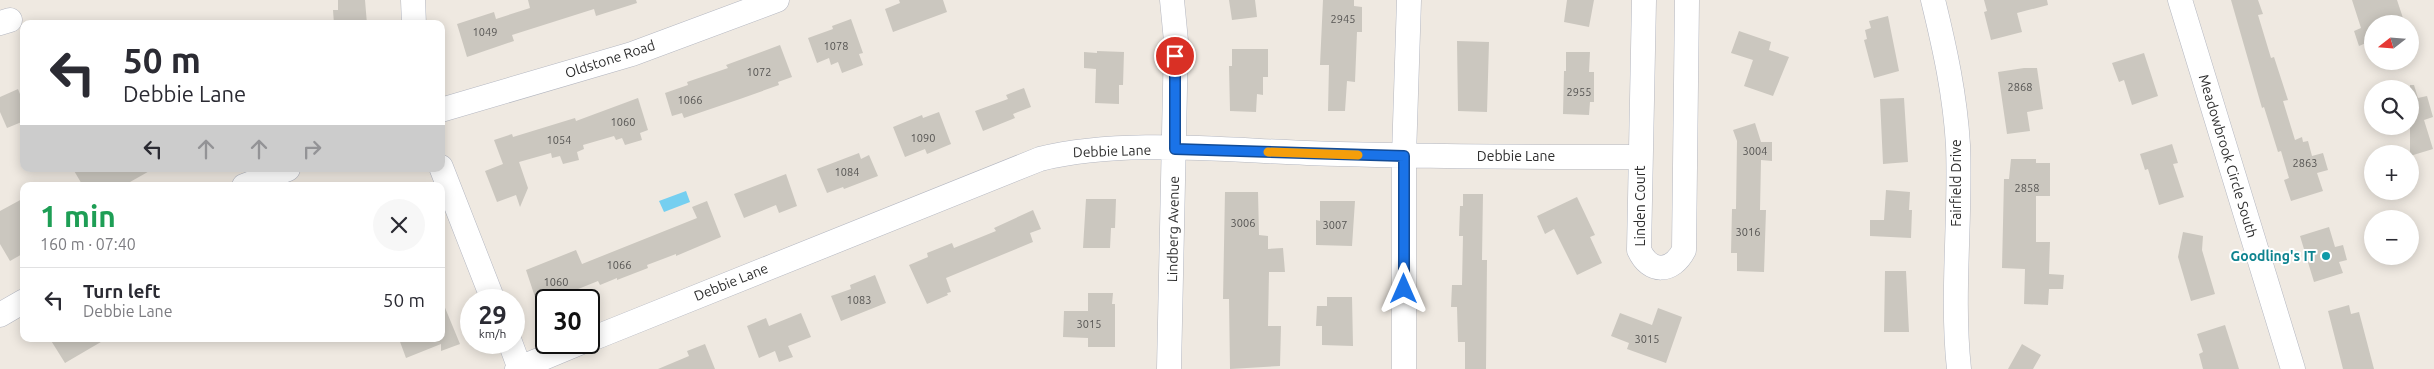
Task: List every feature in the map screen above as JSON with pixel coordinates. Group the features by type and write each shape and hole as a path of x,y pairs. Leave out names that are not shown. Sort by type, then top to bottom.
{"street":[{"path":"412,0 414,20"},
{"name":"Oldstone Road","path":"445,109 632,54 777,0"},
{"name":"Lindberg Avenue","path":"1169,369 1176,41 1172,0"},
{"path":"1404,369 1404,156 1409,0"},
{"name":"Linden Court","path":"1644,0 1639,250 1643,260 1651,266 1660,268 1670,266 1679,260 1684,250 1687,0"},
{"name":"Fairfield Drive","path":"1933,0 1951,74 1958,148 1955,327 1959,369"},
{"name":"Meadowbrook Circle South","path":"2180,0 2293,369"},
{"name":"Debbie Lane","path":"600,336 1040,159 1067,152 1095,149 1175,149 1404,156 1640,157"},
{"path":"254,182 280,172"},
{"path":"443,172 489,289"},
{"path":"0,315 20,303"},
{"path":"514,354 519,369 554,354"}],"water":[{"path":"686,191 690,202 664,212 659,201"}],"building":[{"path":"338,0 365,0 367,20 334,20 333,10 338,10"},
{"path":"528,0 636,0 637,3 596,16 594,9 512,35 514,41 467,57 457,24 494,12 496,19 530,8"},
{"path":"899,0 943,0 947,12 893,32 885,9 900,3"},
{"path":"1229,0 1255,0 1257,17 1232,20"},
{"path":"1323,0 1354,0 1354,6 1362,7 1362,32 1357,32 1355,82 1347,81 1345,111 1328,111 1329,65 1320,65"},
{"path":"1567,0 1594,0 1589,27 1564,22"},
{"path":"1984,0 2047,0 2048,5 2017,13 2022,32 1991,40 1984,12 1987,11"},
{"path":"2231,0 2258,0 2263,14 2258,15 2271,58 2274,57 2288,100 2283,101 2295,140 2302,137 2303,142 2308,141 2312,156 2323,153 2328,170 2317,173 2323,191 2291,201 2284,180 2289,178 2281,151 2278,152 2264,107 2262,108"},
{"path":"2352,0 2397,0 2402,15 2364,15 2364,44 2359,46 2354,31 2361,28"},
{"path":"1888,16 1899,71 1874,78 1864,40 1867,39 1865,30 1871,28 1869,21"},
{"path":"851,19 863,53 859,54 863,65 842,73 838,62 831,65 829,58 817,63 808,38 833,29 832,26"},
{"path":"1739,31 1771,42 1769,50 1789,57 1773,96 1744,86 1753,60 1731,53"},
{"path":"1457,41 1489,42 1487,112 1458,111"},
{"path":"780,45 792,77 778,82 779,85 684,118 682,113 672,116 665,93 688,85 687,82 728,68 726,65"},
{"path":"1232,49 1268,49 1268,77 1263,77 1263,95 1257,94 1256,112 1230,111 1229,66 1232,66"},
{"path":"1097,51 1124,52 1123,85 1119,85 1119,104 1095,103 1096,69 1084,68 1084,52 1097,53"},
{"path":"1566,52 1590,52 1589,72 1594,72 1594,102 1590,102 1589,115 1563,114"},
{"path":"2144,53 2158,96 2132,105 2124,80 2119,82 2112,63"},
{"path":"2037,68 2043,109 2027,112 2030,131 2007,134 1998,72"},
{"path":"1024,88 1031,107 1013,114 1015,118 983,131 975,111 1008,99 1006,95"},
{"path":"18,89 20,94 20,123 7,128 0,112 0,97"},
{"path":"2427,96 2433,117 2424,120 2433,149 2419,153 2419,145 2410,145 2410,135 2419,135 2419,98"},
{"path":"638,98 648,130 640,133 642,140 625,145 622,138 616,140 614,136 583,145 584,149 577,152 579,160 563,164 560,156 552,158 551,153 519,162 528,188 520,207 516,195 497,202 485,171 503,164 494,140 512,134 513,137 575,118 576,121"},
{"path":"1904,98 1908,162 1883,164 1880,99"},
{"path":"939,112 951,144 927,154 925,149 905,157 893,127 922,115 923,118"},
{"path":"1755,123 1761,142 1772,142 1772,161 1761,160 1760,210 1766,210 1764,272 1737,271 1737,253 1731,253 1732,209 1736,209 1737,141 1733,130"},
{"path":"2172,144 2178,163 2173,164 2184,197 2159,205 2148,169 2145,170 2140,154"},
{"path":"859,153 861,159 869,155 878,176 844,189 843,187 827,193 817,169"},
{"path":"2011,159 2036,159 2036,163 2050,163 2050,196 2036,196 2036,242 2050,242 2049,274 2064,275 2063,289 2049,289 2048,305 2024,304 2025,269 2002,268 2004,179 2009,179"},
{"path":"75,172 148,172 130,182 81,182"},
{"path":"786,174 797,206 779,213 776,205 744,218 734,194"},
{"path":"1886,190 1910,192 1909,210 1912,210 1911,238 1870,236 1870,220 1884,220"},
{"path":"1225,192 1258,192 1259,235 1268,236 1268,249 1283,248 1285,272 1269,272 1268,326 1281,326 1280,366 1230,369 1229,299 1223,299"},
{"path":"1463,194 1483,194 1482,260 1487,260 1486,369 1465,369 1465,342 1458,342 1457,307 1451,307 1452,285 1462,285 1463,236 1459,236 1460,206 1463,206"},
{"path":"1577,197 1595,235 1590,237 1602,263 1577,275 1554,229 1545,234 1537,216"},
{"path":"1086,199 1116,199 1115,228 1111,228 1110,248 1083,248"},
{"path":"20,200 20,255 10,261 0,244 0,211"},
{"path":"707,201 721,237 676,256 676,254 647,265 648,268 617,280 617,278 600,285 598,281 578,289 535,289 535,297 526,270 576,250 582,264 697,218 692,207"},
{"path":"1320,201 1355,201 1352,246 1316,245 1316,220 1320,221"},
{"path":"1033,210 1041,229 1030,233 1033,242 946,278 951,292 927,304 909,265 928,257 927,253 952,243 954,248 996,231 994,228"},
{"name":"Goodling's IT","path":"2329,227 2335,247 2343,245 2347,260 2339,262 2343,273 2314,282 2300,236"},
{"path":"2183,232 2203,236 2202,250 2215,294 2191,301 2178,257"},
{"path":"1885,271 1906,271 1909,332 1884,332"},
{"path":"875,275 886,303 841,321 831,296 851,289 850,285"},
{"path":"1088,293 1113,293 1112,304 1115,304 1115,347 1088,347 1088,338 1063,337 1064,311 1088,311"},
{"path":"1327,297 1352,297 1353,346 1322,345 1322,326 1316,326 1317,306 1327,306"},
{"path":"2349,305 2351,314 2359,312 2374,369 2343,369 2328,311"},
{"path":"445,308 460,344 441,351 441,344 406,358 400,342 445,342"},
{"path":"1658,308 1682,317 1666,363 1627,349 1629,343 1611,336 1620,313 1652,325"},
{"path":"801,313 811,337 788,346 793,357 779,362 775,351 759,358 747,326 766,318 769,326"},
{"path":"2225,325 2239,369 2203,369 2199,354 2203,352 2197,334"},
{"path":"52,342 101,342 65,363"},
{"path":"705,344 715,369 658,369 689,356 687,351"},
{"path":"2022,344 2041,355 2033,369 2008,369"}],"slow traffic":[{"path":"1268,152 1358,155"}],"place":[{"name":"Goodling's IT","path":"2326,256"}],"route":[{"path":"1175,56 1175,149 1404,156 1404,289"}]}
